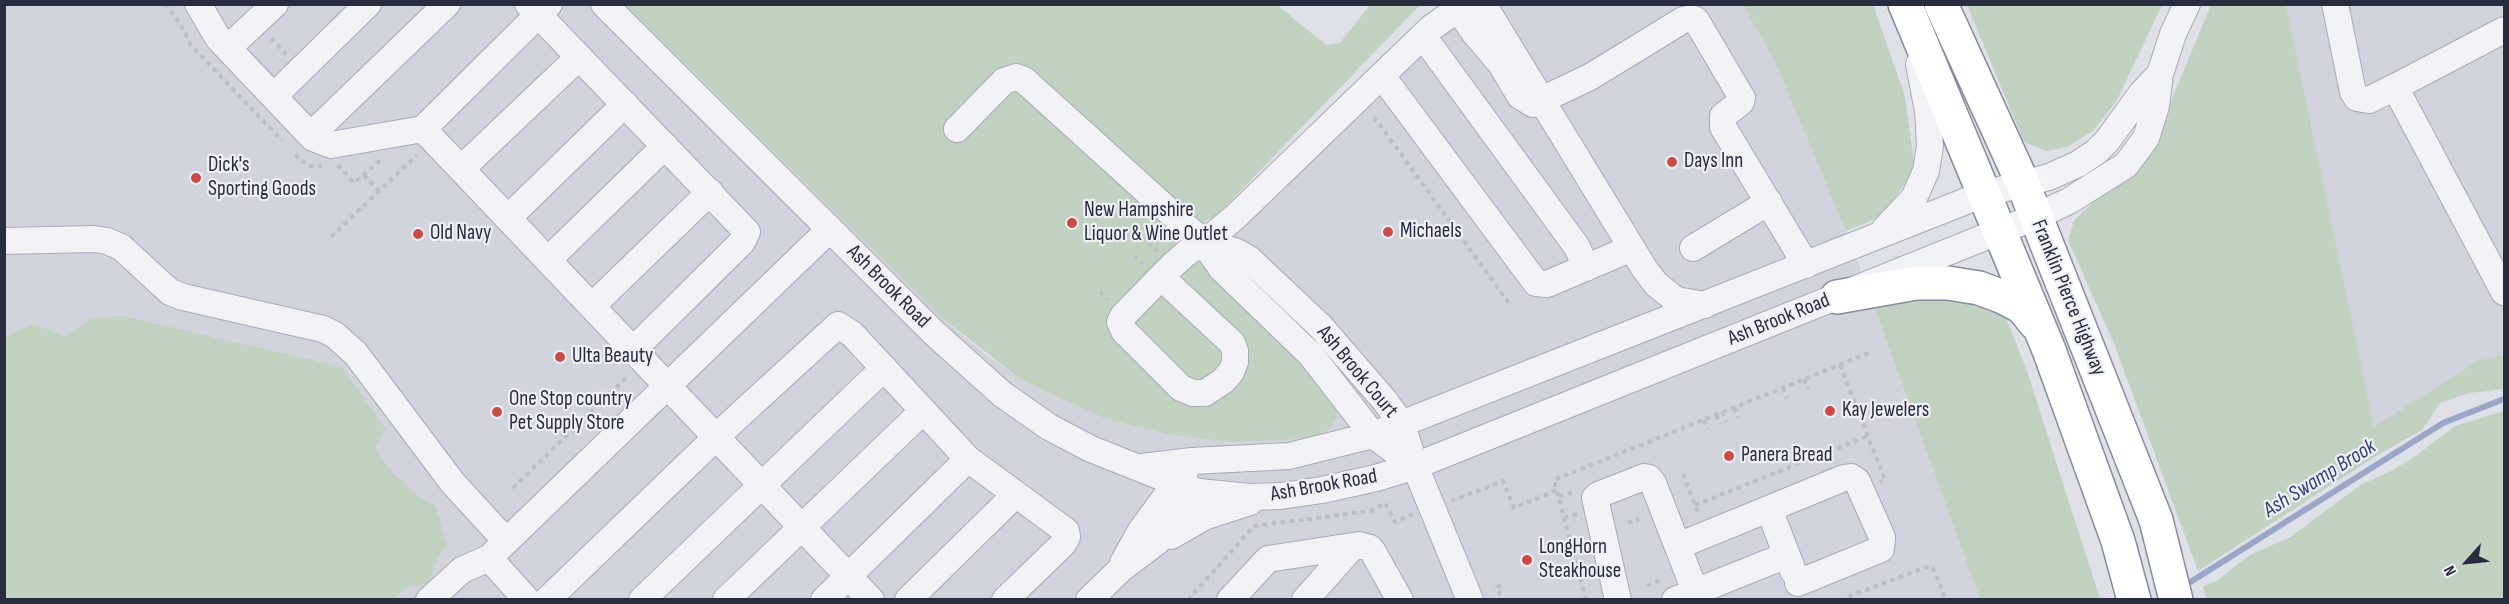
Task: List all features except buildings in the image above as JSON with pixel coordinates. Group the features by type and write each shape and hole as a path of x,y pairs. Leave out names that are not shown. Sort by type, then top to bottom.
{"highway":[{"name":"Franklin Pierce Highway","path":"1941,4 2023,184 2156,520 2176,600"},
{"name":"Franklin Pierce Highway","path":"1905,5 2040,327 2118,541 2134,600"},
{"path":"1837,297 1916,283 1948,283 1979,288 2003,297 2022,308 2040,327"}],"street":[{"path":"198,4 209,26 228,48 311,135 318,141 331,145 423,129 539,8 579,57 747,232 746,237 632,362"},
{"path":"228,48 274,4"},
{"path":"274,96 368,4"},
{"path":"311,135 447,4"},
{"name":"Ash Brook Road","path":"604,4 933,332 1002,394 1049,427 1091,449 1199,492 1250,497 1281,496 1376,478 1414,466 2036,217 2087,192 2126,165 2138,152 2146,138 2156,106 2160,74"},
{"path":"1483,4 1656,284 1676,300 1705,305"},
{"path":"1140,467 1192,461 1289,456 1373,435 1984,194 2049,177 2078,164 2107,141 2142,93 2160,74 2173,34 2187,4"},
{"path":"2335,4 2357,98 2369,100 2505,30"},
{"path":"1877,237 1914,198 1926,171 1930,146 1924,91 1905,5"},
{"path":"1161,277 1232,343 1235,351 1235,362 1231,372 1223,381 1204,393 1193,393 1182,388 1121,327 1120,322 1123,316 1161,277 1189,251 1204,243 1235,217 1423,36 1459,6 1501,64 1520,96 1533,104 1590,77 1683,20 1691,18 1696,20 1740,93 1741,102 1726,112 1721,122 1806,265"},
{"path":"1423,36 1577,247 1586,268"},
{"path":"461,169 579,57"},
{"path":"1382,76 1536,283 1547,284 1632,248"},
{"path":"957,129 1004,81 1016,77 1024,80 1204,243"},
{"path":"2395,87 2505,292"},
{"path":"508,218 625,104"},
{"path":"423,129 592,306 632,362 668,385 871,600"},
{"path":"548,260 665,146"},
{"path":"592,306 710,192"},
{"path":"1692,248 1769,202"},
{"path":"429,600 462,570 497,549 830,229"},
{"path":"4,241 94,239 107,241 121,247 170,292 177,295 322,329 335,335 356,354 452,482 497,549 527,600"},
{"name":"Ash Brook Court","path":"1204,243 1235,251 1249,259 1290,296 1348,357 1402,425 1414,466"},
{"name":"Ash Brook Court","path":"1204,243 1222,269 1311,355 1373,435 1414,466"},
{"path":"547,600 838,325 852,334 968,459 1061,525 1066,537 1063,544 1005,600"},
{"path":"642,600 884,368"},
{"path":"726,600 923,411"},
{"path":"824,600 968,459"},
{"path":"1121,569 1140,532 1192,461"},
{"path":"1414,466 1470,600"},
{"path":"1678,546 1769,508 1844,478 1851,477 1863,489 1882,537 1881,549 1802,591 1769,508"},
{"path":"1618,600 1594,503 1598,495 1636,479 1649,478 1678,546 1677,590 1787,555"},
{"path":"1150,548 1171,527 1199,492"},
{"path":"908,600 1016,494"},
{"path":"1089,600 1121,569 1150,548 1218,512 1244,503 1281,496"},
{"path":"1230,600 1268,559 1364,545 1370,548 1395,597"},
{"path":"1305,600 1353,546"}],"path":[{"path":"165,4 179,22 190,45 282,142"},
{"path":"256,22 300,70"},
{"path":"1374,117 1511,306"},
{"path":"291,150 309,166 326,165"},
{"path":"331,237 417,155"},
{"path":"371,160 392,157"},
{"path":"349,163 338,164 354,183 382,158"},
{"path":"364,175 379,191"},
{"path":"1586,600 1554,480 1869,353"},
{"path":"513,488 632,362"},
{"path":"1840,365 1885,480 1863,489"},
{"path":"1804,379 1808,389"},
{"path":"1783,388 1787,398"},
{"path":"1734,408 1738,417"},
{"path":"1722,412 1726,422"},
{"path":"1716,415 1720,424"},
{"path":"1704,420 1708,429"},
{"path":"1683,474 1695,505 1868,436"},
{"path":"1449,501 1503,481 1514,508 1557,490"},
{"path":"1628,523 1639,519"},
{"path":"1840,600 1929,566 1934,570 1946,600"},
{"path":"1501,585 1497,587 1502,600"},
{"path":"1647,586 1677,590"}],"shaded area":[{"path":"4,5 625,5 940,316 986,355 1020,379 1106,419 1166,434 1229,442 1332,427 1337,415 1336,401 1204,243 1465,5 1743,5 1775,62 1846,231 1980,599 5,599"},
{"path":"2286,5 2504,5 2504,355 2374,428"}],"green space":[{"path":"625,5 1277,5 1326,45 1340,43 1370,5 1420,5 1216,216 1205,221 1204,243 1249,306 1336,401 1337,415 1332,427 1322,434 1301,439 1229,442 1166,434 1106,419 1020,379 940,316"},
{"path":"1743,5 1873,5 1905,96 1914,163 1909,177 1883,216 1846,231 1775,62"},
{"path":"1967,5 2162,5 2116,102 2093,131 2067,147 2047,151 2024,142"},
{"path":"2211,5 2286,5 2374,427 2478,361 2504,355 2504,389 2469,393 2440,403 2422,430 2376,456 2198,571 2115,346 2068,240 2074,221 2092,203 2135,173 2156,144"},
{"path":"1925,296 1982,300 2004,313 2027,371 2100,599 1980,599 1874,307"},
{"path":"122,316 342,367 385,428 375,448 389,469 420,498 435,505 447,546 439,555 428,583 406,587 393,600 5,599 5,337 34,324 66,337 91,318"},
{"path":"2504,411 2504,599 2206,599 2203,586 2217,581 2248,556 2290,537 2362,484 2391,471 2417,455 2455,426"}],"waterway":[{"name":"Ash Swamp Brook","path":"2184,586 2443,423 2504,399"}],"place":[{"name":"Days Inn","path":"1672,162"},
{"name":"Dick's Sporting Goods","path":"196,178"},
{"name":"New Hampshire Liquor & Wine Outlet","path":"1072,223"},
{"name":"Michaels","path":"1388,232"},
{"name":"Old Navy","path":"418,234"},
{"name":"Ulta Beauty","path":"560,357"},
{"name":"Kay Jewelers","path":"1830,411"},
{"name":"One Stop country Pet Supply Store","path":"497,412"},
{"name":"Panera Bread","path":"1729,456"},
{"name":"LongHorn Steakhouse","path":"1527,560"}]}
